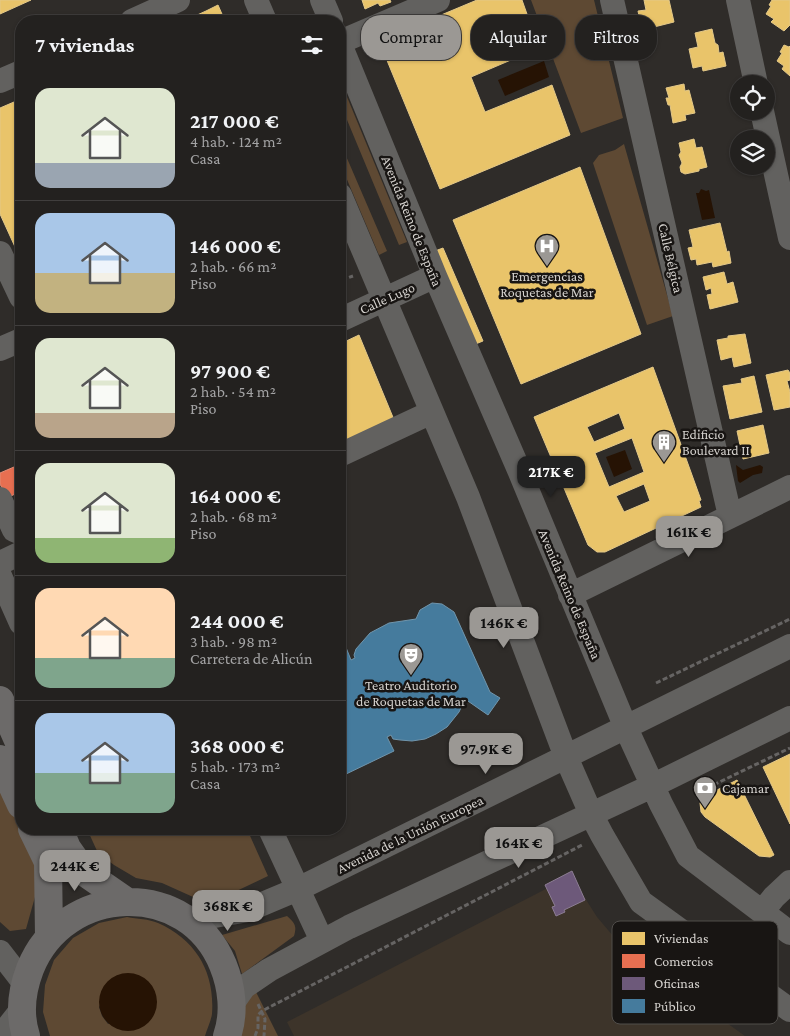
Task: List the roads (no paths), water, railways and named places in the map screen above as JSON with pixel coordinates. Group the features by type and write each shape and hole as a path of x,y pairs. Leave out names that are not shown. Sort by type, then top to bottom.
{"main road":[{"path":"0,700 15,734"},
{"path":"0,759 15,792"},
{"path":"26,1036 23,996 42,945 48,862 35,835"},
{"path":"62,835 67,848 84,872 126,901"},
{"path":"42,945 71,918 98,906 126,901 146,903 166,909 184,918 204,934 219,955 229,978 240,994 227,1036"}],"street":[{"path":"145,15 178,0"},
{"path":"256,0 262,15"},
{"path":"322,0 328,15"},
{"path":"346,40 438,0"},
{"name":"Calle Bélgica","path":"612,0 730,516"},
{"path":"738,0 754,75"},
{"name":"Avenida Reino de España","path":"346,58 435,276 652,786 688,856 774,921"},
{"path":"0,82 15,75"},
{"path":"764,120 790,238"},
{"path":"346,209 468,496 566,757 591,814 641,902 667,921"},
{"path":"0,253 15,285"},
{"name":"Calle Lugo","path":"346,317 435,276"},
{"path":"0,349 15,343"},
{"path":"346,452 432,412"},
{"path":"570,594 790,486"},
{"path":"0,499 15,530"},
{"path":"0,563 15,556"},
{"path":"0,576 15,609"},
{"name":"Avenida de la Unión Europea","path":"184,918 209,917 248,910 298,889 790,646"},
{"path":"240,994 270,970 322,941 652,786 790,718"},
{"path":"273,835 322,941"},
{"path":"762,912 774,896 790,882"},
{"name":"Avenida Reino de España","path":"778,924 790,933"},
{"path":"1,1036 23,996 0,952 42,945"},
{"path":"778,1001 790,1010"}],"place":[{"name":"Emergencias Roquetas de Mar","path":"547,267"},
{"name":"Edificio Boulevard II","path":"664,463"},
{"name":"Teatro Auditorio de Roquetas de Mar","path":"411,676"},
{"name":"Cajamar","path":"705,809"}]}
